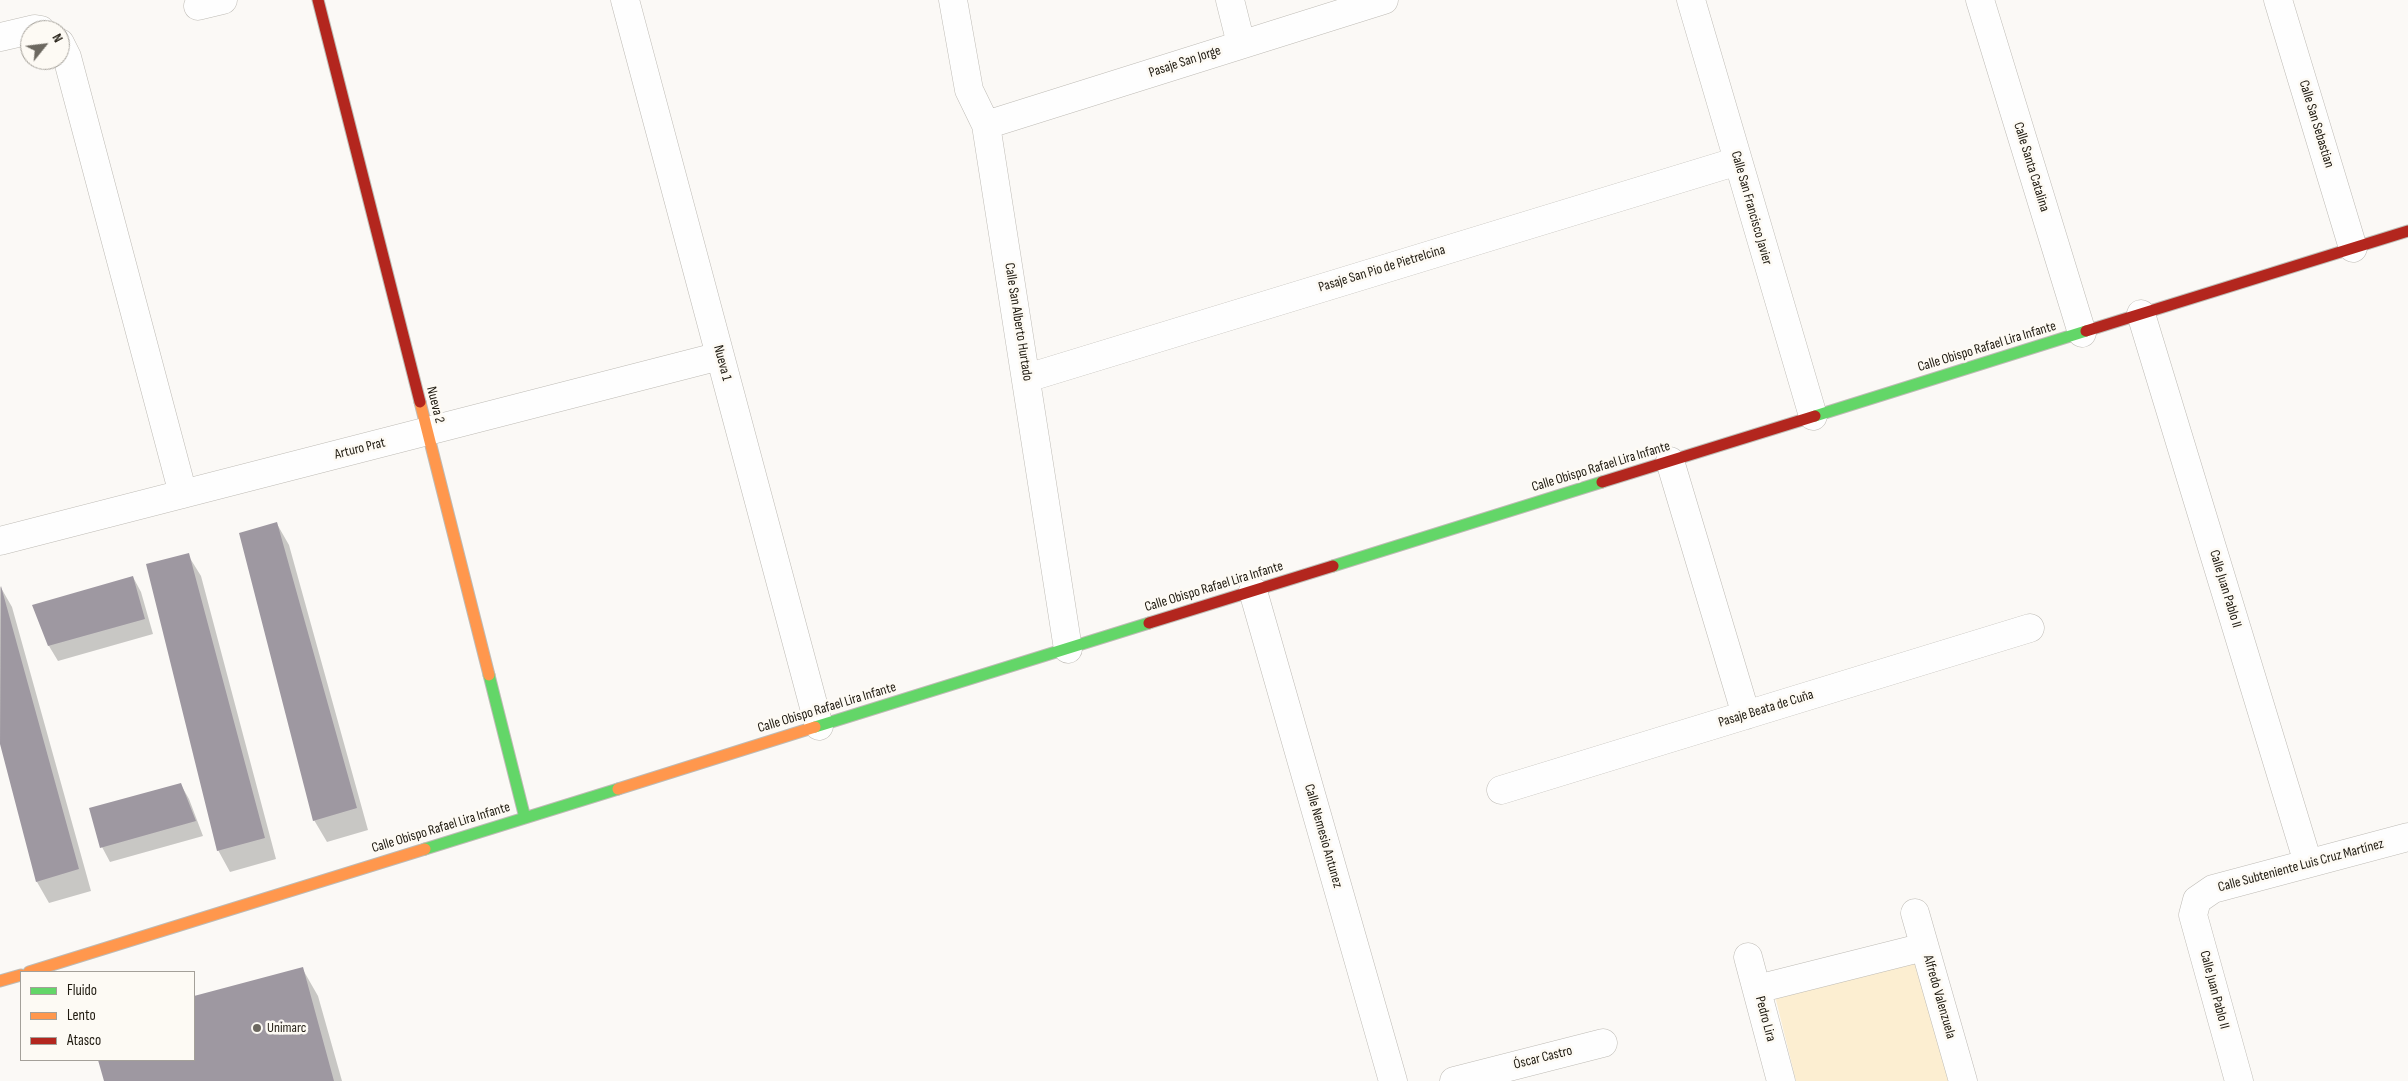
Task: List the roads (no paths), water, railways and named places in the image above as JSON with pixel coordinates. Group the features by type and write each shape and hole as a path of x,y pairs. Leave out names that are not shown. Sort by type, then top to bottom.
{"street":[{"name":"Nueva 2","path":"318,0 524,818"},
{"name":"Nueva 1","path":"625,0 819,726"},
{"name":"Calle San Alberto Hurtado","path":"954,0 969,90 986,125 1068,649"},
{"path":"1230,0 1241,44"},
{"name":"Pasaje San Jorge","path":"986,125 1384,0"},
{"name":"Calle San Francisco Javier","path":"1691,0 1812,416"},
{"name":"Calle Santa Catalina","path":"1980,0 2082,333"},
{"name":"Calle San Sebastian","path":"2278,0 2353,248"},
{"path":"0,37 20,32"},
{"path":"70,68 183,494"},
{"name":"Pasaje San Pio de Pietrelcina","path":"1027,378 1738,161"},
{"name":"Calle Obispo Rafael Lira Infante","path":"32,971 2408,231"},
{"name":"Calle Juan Pablo II","path":"2141,314 2308,864"},
{"name":"Arturo Prat","path":"0,541 720,356"},
{"path":"1670,461 1746,715"},
{"name":"Calle Nemesio Antunez","path":"1253,591 1393,1081"},
{"name":"Pasaje Beata de Cuña","path":"1501,790 2030,628"},
{"name":"Calle Subteniente Luis Cruz Martínez","path":"2197,900 2213,890 2408,837"},
{"name":"Calle Juan Pablo II","path":"2197,900 2193,915 2239,1081"},
{"name":"Alfredo Valenzuela","path":"1914,914 1963,1081"},
{"path":"1757,989 1924,947"},
{"name":"Pedro Lira","path":"1748,957 1781,1081"},
{"path":"0,981 20,975"},
{"name":"Óscar Castro","path":"1454,1081 1603,1043"}],"place":[{"name":"Unimarc","path":"257,1028"}]}
